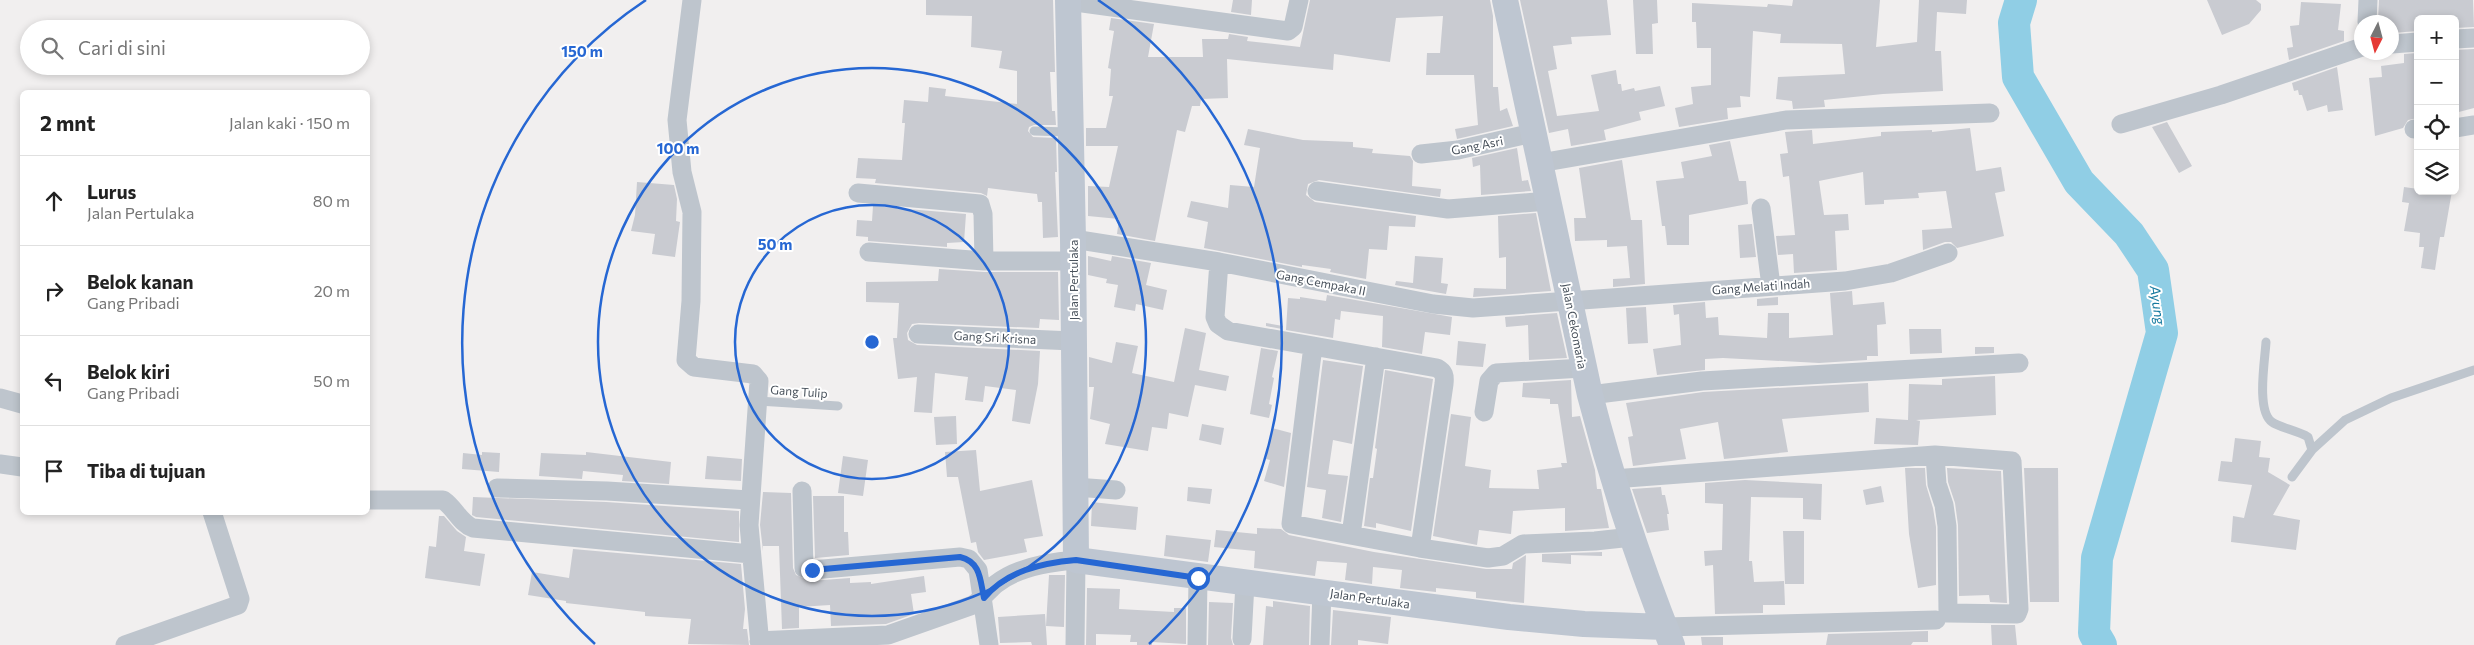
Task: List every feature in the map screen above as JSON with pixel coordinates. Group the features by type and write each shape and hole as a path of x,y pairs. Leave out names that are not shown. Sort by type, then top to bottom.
{"street":[{"path":"692,0 677,120 682,172 692,212 691,301 686,360 694,367 753,374 759,384 749,500 751,554 760,643"},
{"path":"1068,0 1288,31 1293,27 1299,0"},
{"name":"Jalan Pertulaka","path":"1068,0 1076,560"},
{"name":"Jalan Cekomaria","path":"1505,0 1570,299 1583,368 1613,480 1668,636"},
{"path":"2367,15 2368,0"},
{"path":"2459,39 2474,38"},
{"path":"2399,43 2414,42"},
{"path":"2121,124 2221,95 2354,51"},
{"path":"1540,163 1786,120 1990,113"},
{"path":"2459,127 2474,125"},
{"name":"Gang Asri","path":"1420,154 1458,150 1533,133"},
{"path":"1317,191 1448,209 1548,201"},
{"path":"858,193 980,204 983,214 984,261"},
{"path":"1761,208 1770,286"},
{"name":"Gang Cempaka II","path":"870,252 984,261 1073,250 1219,262 1433,304 1473,308 1570,299"},
{"name":"Gang Melati Indah","path":"1570,299 1845,281 1891,273 1948,253"},
{"path":"1219,262 1215,317 1218,324 1228,331 1437,368 1442,371 1445,376 1420,548"},
{"name":"Gang Sri Krisna","path":"918,334 1073,341"},
{"path":"1313,346 1290,523 1293,526 1488,558 1503,556 1523,544 1595,542 1632,537"},
{"path":"1351,535 1376,357"},
{"path":"1590,395 1702,381 2019,363"},
{"path":"1484,412 1489,381 1496,374 1583,368"},
{"path":"0,398 20,403"},
{"path":"1613,480 1935,455 2013,461 2019,610 2017,614 1948,613 1947,526 1944,505 1937,484 1935,455"},
{"path":"0,464 20,467"},
{"path":"1075,487 1116,490"},
{"path":"496,488 607,491 749,500"},
{"path":"802,491 804,568 812,570 960,557 969,559 978,570 984,598 989,645"},
{"path":"370,500 443,500 452,506 467,526 473,528 751,554"},
{"path":"125,645 238,605 240,599 213,515"},
{"path":"1075,645 1076,560"},
{"name":"Jalan Pertulaka","path":"760,643 888,635 947,616 984,598 996,584 1014,574 1041,566 1076,560 1198,578 1322,592 1509,617 1584,624 1668,636"},
{"path":"1197,645 1198,578"},
{"path":"1242,639 1245,583"},
{"path":"1320,645 1322,592"},
{"path":"1668,636 1936,620"}],"lane":[{"path":"1034,131 1071,132"},
{"path":"2266,342 2263,401 2265,412 2272,422 2298,431 2308,437 2312,450"},
{"path":"2292,477 2312,450 2345,420 2390,398 2474,370"},
{"name":"Gang Tulip","path":"758,401 838,406"}],"building":[{"path":"926,0 1053,0 1055,72 1050,72 1052,111 1055,111 1056,125 1034,125 1029,127 1028,131 1033,137 1056,138 1057,172 1055,172 1058,237 1043,238 1042,202 1038,202 1037,194 988,188 987,196 981,193 875,183 876,179 856,178 858,158 902,160 905,123 902,123 904,100 928,102 929,87 946,89 945,96 1017,104 1017,71 999,68 1002,51 971,47 972,16 926,15"},
{"path":"1233,0 1252,0 1251,15 1231,12"},
{"path":"1310,0 1490,0 1493,16 1493,87 1498,87 1500,111 1507,108 1513,126 1457,139 1455,129 1478,125 1474,75 1426,75 1427,53 1440,53 1443,16 1396,18 1390,62 1334,54 1333,70 1227,59 1228,98 1201,99 1200,106 1192,106 1185,132 1177,130 1155,241 1117,234 1119,219 1088,216 1088,186 1109,187 1118,146 1086,146 1086,128 1106,128 1113,96 1109,96 1111,69 1108,68 1114,31 1109,30 1111,18 1154,24 1148,57 1203,57 1202,39 1228,39 1229,34 1248,37 1247,41 1300,47"},
{"path":"1520,0 1607,0 1611,35 1571,37 1572,44 1553,46 1557,69 1548,71 1557,116 1599,111 1591,75 1616,70 1618,84 1621,84 1622,91 1634,88 1635,91 1660,86 1665,106 1639,112 1641,120 1604,130 1606,140 1571,146 1568,129 1549,133"},
{"path":"1633,0 1657,0 1658,23 1652,24 1653,54 1636,54"},
{"path":"1793,0 1880,0 1876,47 1917,42 1919,0 1967,0 1966,14 1937,12 1935,51 1941,51 1943,91 1883,94 1824,100 1825,107 1793,109 1792,101 1776,99 1778,77 1845,74 1842,44 1780,43 1781,34 1753,31 1750,97 1740,96 1741,107 1727,108 1728,119 1679,127 1675,108 1693,104 1691,87 1711,85 1711,48 1697,48 1696,22 1692,22 1692,3 1767,7 1768,4 1792,6"},
{"path":"2207,0 2256,0 2261,4 2261,10 2249,24 2222,35"},
{"path":"2379,0 2473,0 2474,27 2459,28 2459,15 2414,15 2414,31 2399,32 2399,15 2378,15"},
{"path":"2301,2 2341,4 2338,30 2344,31 2344,41 2289,60 2287,48 2293,47 2290,26 2299,25"},
{"path":"2474,49 2474,108 2459,112 2459,60 2459,50"},
{"path":"2414,53 2414,119 2408,120 2403,128 2375,136 2369,78 2382,77 2381,66 2404,63 2404,54"},
{"path":"2337,67 2343,110 2328,112 2327,105 2307,111 2302,95 2299,95 2298,90 2294,91 2292,83"},
{"path":"2167,122 2192,166 2179,173 2152,127"},
{"path":"1970,128 1976,171 2001,167 2005,191 1995,193 2004,236 1957,248 1951,242 1945,242 1923,250 1922,230 1952,228 1946,191 1918,193 1919,198 1884,200 1884,204 1865,205 1863,172 1819,181 1824,215 1848,214 1849,230 1835,231 1837,270 1794,273 1793,254 1778,255 1776,236 1795,235 1789,176 1783,177 1780,154 1788,153 1785,132 1812,130 1813,144 1881,136 1881,132 1932,130 1932,132"},
{"path":"1248,129 1303,140 1353,142 1353,147 1373,149 1372,153 1410,156 1413,161 1412,186 1441,189 1440,197 1319,180 1308,184 1306,195 1315,202 1416,216 1415,227 1389,226 1387,250 1369,249 1366,279 1330,272 1331,269 1302,265 1302,267 1204,248 1208,222 1187,217 1191,201 1228,208 1230,185 1254,187 1260,148 1244,145"},
{"path":"1730,141 1739,181 1746,181 1748,204 1689,215 1689,245 1667,245 1665,226 1662,226 1656,181 1684,178 1681,162 1712,156 1709,145"},
{"path":"1517,148 1522,181 1528,180 1531,191 1481,195 1480,165 1473,167 1472,158"},
{"path":"1622,160 1631,220 1642,220 1645,284 1613,287 1613,279 1630,278 1627,246 1607,247 1607,240 1575,241 1574,218 1586,218 1579,168"},
{"path":"637,182 674,185 677,199 676,221 680,222 675,257 652,254 655,234 631,231 635,215"},
{"path":"2404,187 2414,188 2414,195 2451,195 2444,237 2440,237 2435,270 2421,268 2424,247 2419,247 2420,233 2404,231 2409,203 2402,202"},
{"path":"873,206 966,214 964,242 947,243 947,247 868,241 868,237 856,236 857,220 872,221"},
{"path":"1536,213 1551,291 1473,297 1474,288 1506,289 1506,257 1499,258 1498,216"},
{"path":"1752,224 1756,257 1740,258 1738,225"},
{"path":"1088,256 1111,261 1112,256 1151,263 1146,285 1167,290 1163,310 1136,304 1135,311 1114,307 1118,285 1106,283 1107,279 1088,275"},
{"path":"1415,256 1443,258 1441,283 1448,284 1446,294 1395,285 1396,281 1413,283"},
{"path":"939,269 984,272 1058,272 1059,320 1040,319 1039,328 919,323 912,324 907,333 908,340 917,345 1040,351 1038,384 1030,424 1012,421 1016,390 985,386 983,402 965,400 968,377 935,373 932,413 914,412 917,377 898,379 893,338 897,338 899,303 866,302 866,282 938,281"},
{"path":"1852,291 1853,305 1884,302 1886,324 1877,325 1878,356 1867,356 1867,360 1819,363 1723,358 1705,359 1705,370 1657,375 1653,349 1681,345 1679,314 1674,315 1673,305 1705,302 1706,318 1718,317 1719,335 1767,338 1768,313 1789,313 1789,338 1833,335 1830,293"},
{"path":"1327,295 1452,317 1450,335 1425,332 1422,354 1382,347 1383,316 1341,311 1340,320 1335,319 1333,338 1286,330 1288,298 1300,299 1300,297 1326,301"},
{"path":"1778,297 1778,305 1757,306 1757,299"},
{"path":"1646,307 1648,343 1628,344 1626,308"},
{"path":"1557,313 1567,358 1529,360 1528,325 1506,327 1505,317"},
{"path":"1266,323 1283,326 1282,329 1266,326"},
{"path":"1185,328 1206,333 1199,370 1229,376 1226,391 1195,385 1188,417 1169,413 1167,429 1152,427 1148,451 1105,444 1110,424 1090,419 1094,387 1089,387 1089,357 1112,363 1116,342 1138,346 1132,373 1174,382"},
{"path":"1909,329 1941,329 1942,353 1910,354"},
{"path":"1458,341 1486,344 1483,367 1456,365"},
{"path":"1975,347 1994,347 1994,353 1975,354"},
{"path":"1261,348 1278,351 1272,377 1274,378 1269,404 1272,405 1269,418 1250,414"},
{"path":"1323,360 1363,366 1352,444 1333,440 1328,474 1348,476 1341,522 1322,518 1326,490 1307,487"},
{"path":"1385,370 1433,379 1411,531 1376,523 1376,528 1364,526 1370,478 1373,478 1377,449 1375,448"},
{"path":"1995,376 1996,415 1916,420 1920,421 1918,445 1874,444 1876,418 1908,420 1909,384 1942,385 1942,379"},
{"path":"1571,380 1572,417 1580,416 1595,470 1597,489 1601,489 1609,528 1565,531 1565,508 1513,511 1511,534 1479,530 1477,545 1433,536 1451,414 1471,417 1465,466 1491,470 1489,488 1539,489 1537,470 1562,467 1561,463 1567,463 1558,404 1550,404 1550,399 1522,397 1523,383"},
{"path":"1868,383 1869,412 1782,419 1788,452 1724,459 1718,422 1680,429 1686,459 1633,466 1628,437 1633,436 1626,403 1703,392"},
{"path":"956,416 957,444 936,445 934,417"},
{"path":"1202,424 1224,428 1221,445 1199,440"},
{"path":"1272,428 1291,433 1284,487 1264,481 1270,460 1266,459"},
{"path":"2235,438 2261,441 2259,457 2270,458 2268,472 2290,485 2273,515 2300,520 2296,550 2231,542 2233,516 2244,518 2252,485 2218,481 2221,461 2232,462"},
{"path":"976,450 980,491 1032,480 1043,536 1024,539 1027,552 984,560 978,552 976,542 971,543 958,477 947,477 945,452"},
{"path":"482,452 500,453 499,472 462,469 463,453 482,455"},
{"path":"586,452 671,462 669,484 622,481 623,475 583,471 582,479 539,476 541,453 586,455"},
{"path":"707,456 742,459 741,481 705,479"},
{"path":"843,456 868,460 863,496 838,493"},
{"path":"1905,468 1925,468 1926,485 1936,527 1936,585 1918,588 1909,534"},
{"path":"1947,468 2001,471 2007,603 1990,602 1989,595 1959,596 1958,525 1955,503 1948,482"},
{"path":"2024,468 2058,468 2059,602 2030,602"},
{"path":"1745,480 1822,484 1821,520 1803,519 1803,498 1751,497 1749,561 1752,561 1754,582 1784,581 1785,605 1763,605 1763,613 1715,614 1713,565 1705,566 1704,551 1722,550 1723,504 1705,503 1705,483"},
{"path":"1881,486 1884,502 1866,505 1863,490"},
{"path":"1188,487 1212,489 1210,504 1187,501"},
{"path":"1661,487 1662,495 1665,495 1669,514 1667,514 1669,530 1647,533 1632,489"},
{"path":"763,492 791,493 793,568 796,575 810,581 850,578 850,583 871,582 871,584 924,576 926,592 911,594 914,614 886,624 831,626 830,605 799,607 799,628 782,629 779,546 763,546 763,551 760,525"},
{"path":"813,496 844,496 844,532 848,532 849,555 815,558"},
{"path":"473,497 606,502 739,511 739,542 476,517 472,515"},
{"path":"1092,502 1138,507 1136,530 1091,526"},
{"path":"439,516 444,516 457,531 466,537 464,551 485,554 480,586 425,578 429,546 436,547"},
{"path":"1257,528 1281,529 1289,535 1374,552 1486,569 1512,569 1513,563 1526,555 1524,603 1476,598 1476,592 1436,588 1436,592 1400,588 1402,570 1373,567 1372,584 1345,580 1347,563 1317,561 1315,576 1254,568 1255,551 1214,547 1216,530 1257,534"},
{"path":"1783,531 1804,531 1804,584 1785,584"},
{"path":"1166,535 1211,540 1208,562 1164,556"},
{"path":"573,549 741,564 745,609 743,629 747,629 749,645 688,644 691,619 645,616 645,612 566,603 566,601 528,595 532,572 569,578"},
{"path":"1602,552 1602,556 1571,555 1571,564 1542,562 1542,554"},
{"path":"1049,575 1065,575 1064,627 1046,626"},
{"path":"1087,588 1120,589 1119,609 1174,612 1174,608 1186,608 1186,644 1152,642 1152,645 1137,645 1137,642 1130,642 1131,635 1096,634 1096,645 1086,645"},
{"path":"1273,601 1310,606 1309,645 1263,645 1266,606 1273,607"},
{"path":"1209,602 1233,603 1231,638 1233,645 1208,645"},
{"path":"1333,610 1391,617 1388,644 1358,640 1358,645 1331,645"},
{"path":"1045,614 1047,645 1032,645 1031,642 1000,643 998,617"},
{"path":"1991,625 2015,625 2017,645 1992,645"},
{"path":"1928,631 1928,642 1913,642 1911,645 1826,645 1828,634"},
{"path":"1701,637 1723,637 1723,645 1702,645"}],"waterway":[{"name":"Ayung","path":"2021,0 2014,23 2018,77 2079,182 2129,234 2153,270 2162,333 2097,558 2094,633 2101,645"}],"route":[{"path":"812,570 960,557 969,559 974,563 978,570 984,598 996,584 1014,574 1061,561 1076,560 1198,578"}]}
